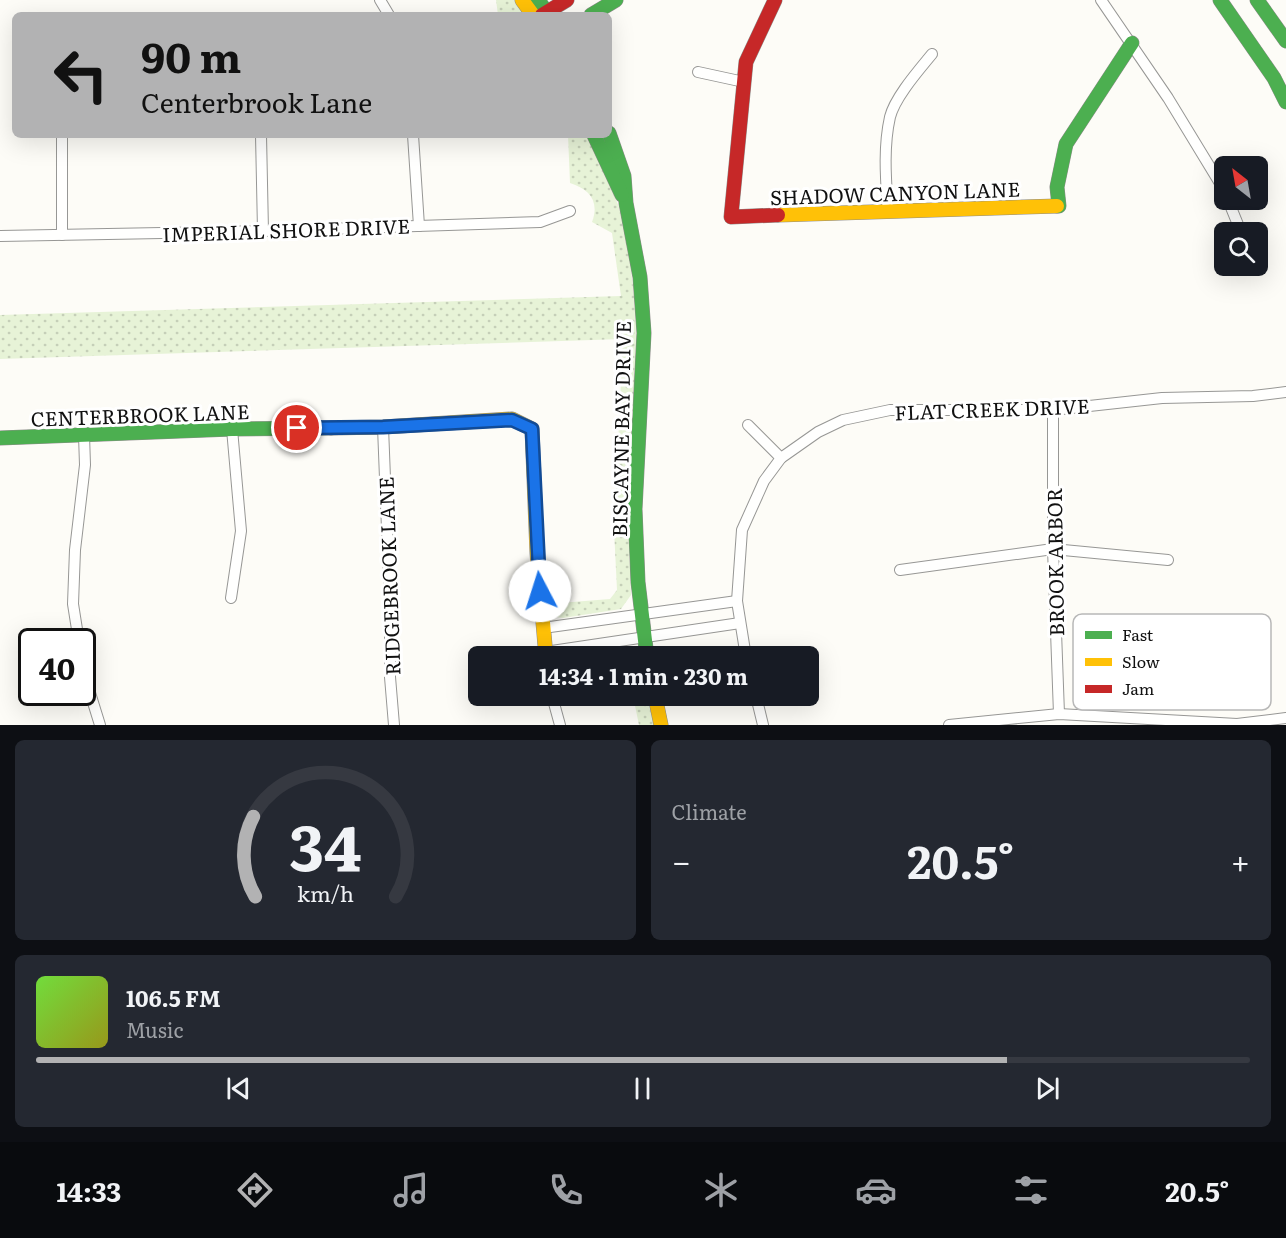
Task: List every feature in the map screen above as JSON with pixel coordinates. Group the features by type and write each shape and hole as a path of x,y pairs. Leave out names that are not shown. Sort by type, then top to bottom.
{"street":[{"path":"522,0 540,12"},
{"path":"546,12 567,0"},
{"path":"596,12 616,0"},
{"path":"698,72 744,82 746,62 775,0"},
{"path":"1101,0 1132,43 1214,174"},
{"path":"1220,0 1274,78 1286,102"},
{"path":"1257,0 1286,41"},
{"name":"SHADOW CANYON LANE","path":"744,82 731,217 1059,206 1057,187 1066,144 1132,43"},
{"path":"888,212 885,167 891,115 911,80 932,54"},
{"path":"62,138 62,235"},
{"path":"261,138 263,231"},
{"path":"413,138 420,226"},
{"name":"BISCAYNE BAY DRIVE","path":"595,138 626,203"},
{"name":"BISCAYNE BAY DRIVE","path":"611,138 624,177 626,203 640,277 644,333 635,508 638,582 645,646"},
{"name":"IMPERIAL SHORE DRIVE","path":"0,236 263,231 540,222 570,211"},
{"name":"FLAT CREEK DRIVE","path":"744,646 737,602 742,530 764,480 781,458 818,432 843,420 890,410 1053,410 1162,398 1253,396 1286,392"},
{"name":"BROOK ARBOR","path":"1053,410 1053,549 1059,714"},
{"name":"CENTERBROOK LANE","path":"0,438 232,429 383,427 512,420 532,429 537,554 543,628"},
{"path":"748,425 781,458"},
{"name":"RIDGEBROOK LANE","path":"383,427 390,606 390,677 394,725"},
{"path":"231,598 241,531 232,429"},
{"path":"77,628 73,604 75,550 84,475 84,435"},
{"path":"900,570 1053,549 1168,560"},
{"path":"544,646 543,628 737,602"},
{"path":"597,646 740,623"},
{"path":"94,706 100,725"},
{"path":"555,706 560,725"},
{"path":"657,706 661,725"},
{"path":"758,706 763,725"},
{"path":"949,725 1059,714 1237,724 1286,718"}],"green space":[{"path":"496,0 515,0 523,12 498,12"},
{"path":"568,138 591,138 619,207 629,252 637,339 628,515 631,595 621,609 563,618 556,617 549,612 547,604 610,599 617,590 614,529 623,339 0,359 0,315 621,296 612,233 592,222 594,202 587,192 570,183"},
{"path":"635,706 649,706 654,725 639,725"}],"traffic: fast":[{"path":"538,0 547,12"},
{"path":"596,12 616,0"},
{"path":"1220,0 1274,78 1286,102"},
{"path":"1257,0 1286,41"},
{"path":"1057,206 1059,206 1057,187 1066,144 1132,43"},
{"path":"595,138 622,195"},
{"path":"611,138 624,176 626,203 640,277 644,333 635,509 638,582 646,646"},
{"path":"0,438 232,429 331,428"}],"traffic: slow":[{"path":"522,0 531,12"},
{"path":"778,215 1057,206"},
{"path":"331,428 512,419 532,429 537,553 545,646"},
{"path":"657,706 661,725"}],"traffic: jam":[{"path":"547,12 567,0"},
{"path":"775,0 746,62 731,217 778,215"}],"route":[{"path":"297,428 383,427 512,420 532,429 540,591"}]}
